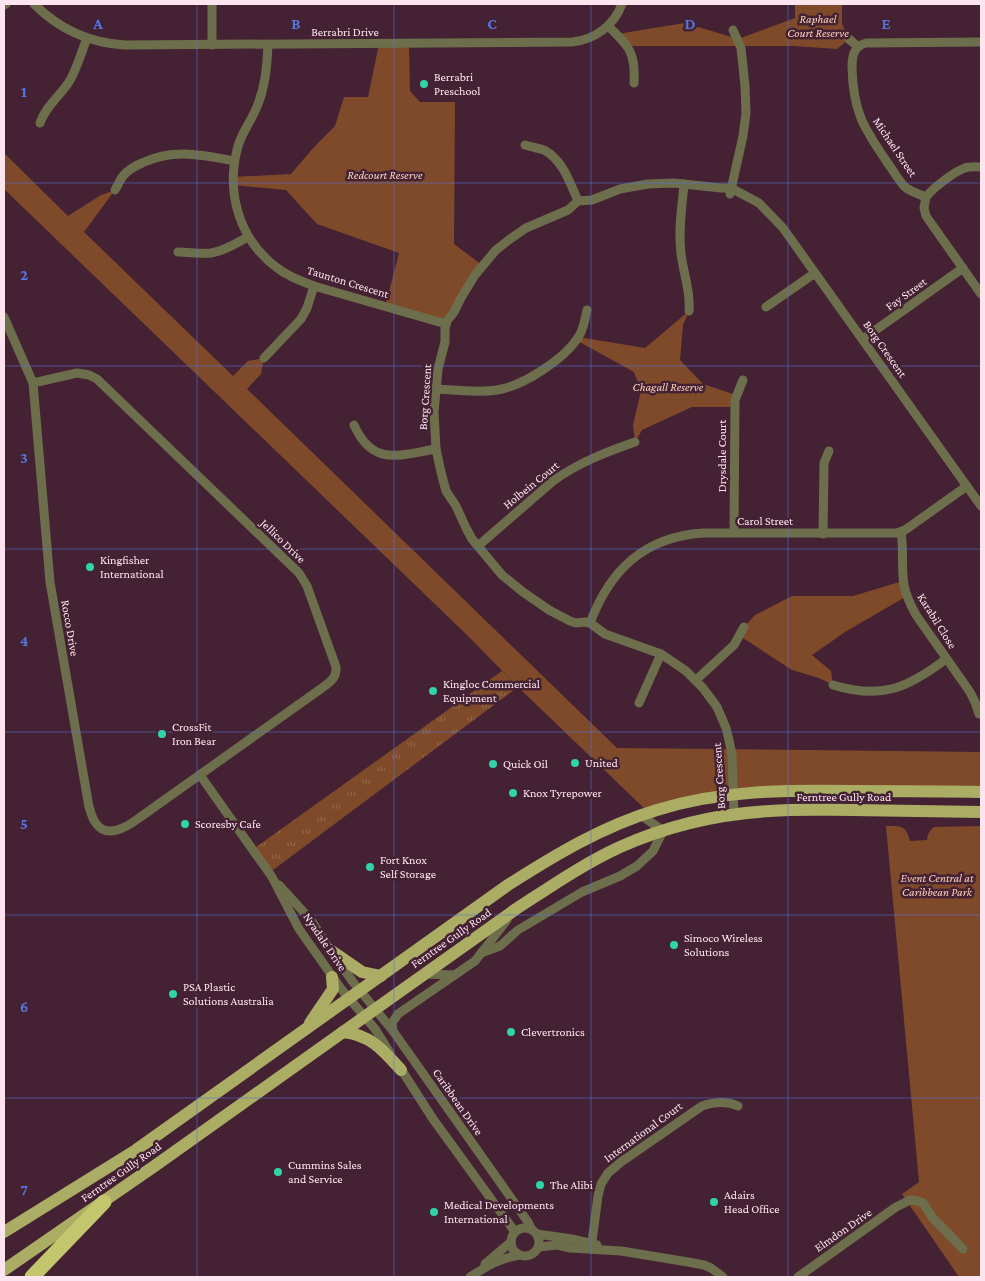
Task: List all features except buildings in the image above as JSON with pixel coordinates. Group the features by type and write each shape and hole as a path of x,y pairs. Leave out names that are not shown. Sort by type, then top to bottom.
{"highway":[{"path":"32,1277 104,1202"}],"main road":[{"name":"Ferntree Gully Road","path":"4,1232 136,1150 413,952 538,866 594,835 641,815 693,800 733,794 796,790 981,792"},
{"name":"Ferntree Gully Road","path":"4,1270 104,1202 516,909 576,870 621,846 663,831 702,820 734,814 794,810 981,812"},
{"path":"330,950 362,972 381,976"},
{"path":"304,1031 333,990 332,977"},
{"path":"343,1032 361,1035 369,1039 384,1051 401,1070"}],"street":[{"path":"212,4 212,45"},
{"name":"Berrabri Drive","path":"40,6 59,24 86,38 108,44 268,45 577,42 589,38 608,26 622,4"},
{"path":"608,26 625,42 630,50 634,65 634,83"},
{"path":"730,191 743,136 746,113 741,48 733,30"},
{"path":"40,123 44,113 62,92 73,75 86,38"},
{"path":"849,39 857,46 869,43 981,42"},
{"name":"Taunton Crescent","path":"268,45 266,74 262,92 240,141 234,161 234,198 240,220 248,237 275,267 295,279 446,324"},
{"name":"Michael Street","path":"857,46 852,62 853,89 858,112 863,123 870,137 902,183 910,190 926,196"},
{"path":"525,145 542,149 552,156 566,174 578,200"},
{"path":"115,190 123,176 133,168 152,159 167,155 182,153 198,154 234,161"},
{"path":"981,167 962,169 932,190 926,196 924,208 926,216 981,294"},
{"name":"Borg Crescent","path":"734,814 732,754 726,728 713,701 696,680 661,654 604,634 590,623 574,622 536,602 522,592 502,575 478,546 446,491 436,449 434,421 439,361 445,342 446,324 474,275 496,250 510,238 526,228 568,210 578,200 592,200 620,189 638,185 665,183 697,186 712,193 730,191 744,202 766,211 783,228 981,506"},
{"path":"684,184 680,239 682,266 690,297 689,311"},
{"path":"178,252 212,253 248,237"},
{"name":"Fay Street","path":"863,339 963,268"},
{"path":"766,307 815,273"},
{"path":"264,358 301,319 307,308 314,286"},
{"path":"436,389 487,391 505,388 521,382 555,360 573,343 583,327 587,310"},
{"name":"Rocco Drive","path":"4,317 33,383 50,586 89,807 93,818 96,824 105,831 124,828 200,775"},
{"name":"Jellico Drive","path":"33,383 77,373 89,374 97,379 298,573 307,586 335,661 336,673 334,678 200,775"},
{"name":"Drysdale Court","path":"734,533 735,400 743,380"},
{"path":"354,426 359,437 368,448 383,454 399,455 436,449"},
{"name":"Holbein Court","path":"478,546 562,474 604,453 635,442"},
{"path":"823,534 824,462 829,451"},
{"path":"901,532 967,486"},
{"name":"Carol Street","path":"590,623 601,598 614,577 628,563 648,548 664,541 703,533 893,534 901,532"},
{"name":"Karabil Close","path":"901,532 903,581 907,596 916,615 973,697 979,714"},
{"path":"696,680 734,645 744,627"},
{"path":"639,703 661,654"},
{"path":"833,685 853,690 893,689 905,685 946,659"},
{"name":"Nyadale Drive","path":"200,775 272,877 311,920 360,991"},
{"path":"481,953 496,948 518,930 582,892 620,876 637,866 653,851 663,831 641,815"},
{"name":"Nyadale Drive","path":"272,877 299,929 332,977 364,1017"},
{"path":"394,1031 392,1023 400,1011 475,961 516,909"},
{"path":"424,974 456,975"},
{"name":"Caribbean Drive","path":"360,991 394,1031 534,1232"},
{"path":"364,1017 375,1029 433,1119 515,1232"},
{"name":"International Court","path":"591,1246 598,1196 601,1184 608,1173 702,1106 727,1102 738,1106"},
{"name":"Elmdon Drive","path":"798,1277 910,1200 923,1203 932,1217 963,1249"},
{"path":"520,1255 514,1250 511,1238 515,1232 524,1228 534,1232 572,1238 591,1246"},
{"path":"471,1277 501,1259 533,1254 538,1247 539,1238 534,1232"},
{"path":"471,1277 511,1242"},
{"path":"538,1247 591,1246 704,1265 712,1268 723,1277"}],"green space":[{"name":"Raphael Court Reserve","path":"795,4 842,4 842,24 849,39 837,49 793,46 628,46 617,34 685,23 738,39 795,18"},
{"name":"Redcourt Reserve","path":"379,44 409,44 410,91 420,102 455,102 454,244 482,265 447,321 385,307 399,253 317,224 286,190 233,185 233,177 291,174 335,126 344,97 368,97"},
{"path":"4,153 68,216 101,195 115,190 84,232 233,376 248,361 264,358 261,374 247,389 617,748 981,752 981,792 781,791 648,812 4,189"},
{"name":"Chagall Reserve","path":"689,311 683,325 680,360 703,384 736,395 735,407 692,407 642,430 635,442 633,425 641,391 634,372 576,340 578,337 645,348"},
{"path":"903,581 907,596 845,632 812,655 831,671 833,685 819,678 792,670 740,636 744,627 755,615 792,596 853,596"},
{"path":"502,671 518,687 269,873 252,850"},
{"name":"Event Central at Caribbean Park","path":"886,826 896,826 905,829 910,841 927,840 929,833 934,827 981,826 981,1277 959,1277 902,1194 919,1182"}],"place":[{"name":"Berrabri Preschool","path":"424,84"},
{"name":"Kingfisher International","path":"90,567"},
{"name":"Kingloc Commercial Equipment","path":"433,691"},
{"name":"CrossFit Iron Bear","path":"162,734"},
{"name":"United","path":"575,763"},
{"name":"Quick Oil","path":"493,764"},
{"name":"Knox Tyrepower","path":"513,793"},
{"name":"Scoresby Cafe","path":"185,824"},
{"name":"Fort Knox Self Storage","path":"370,867"},
{"name":"Simoco Wireless Solutions","path":"674,945"},
{"name":"PSA Plastic Solutions Australia","path":"173,994"},
{"name":"Clevertronics","path":"511,1032"},
{"name":"Cummins Sales and Service","path":"278,1172"},
{"name":"The Alibi","path":"540,1185"},
{"name":"Adairs Head Office","path":"714,1202"},
{"name":"Medical Developments International","path":"434,1212"}]}
